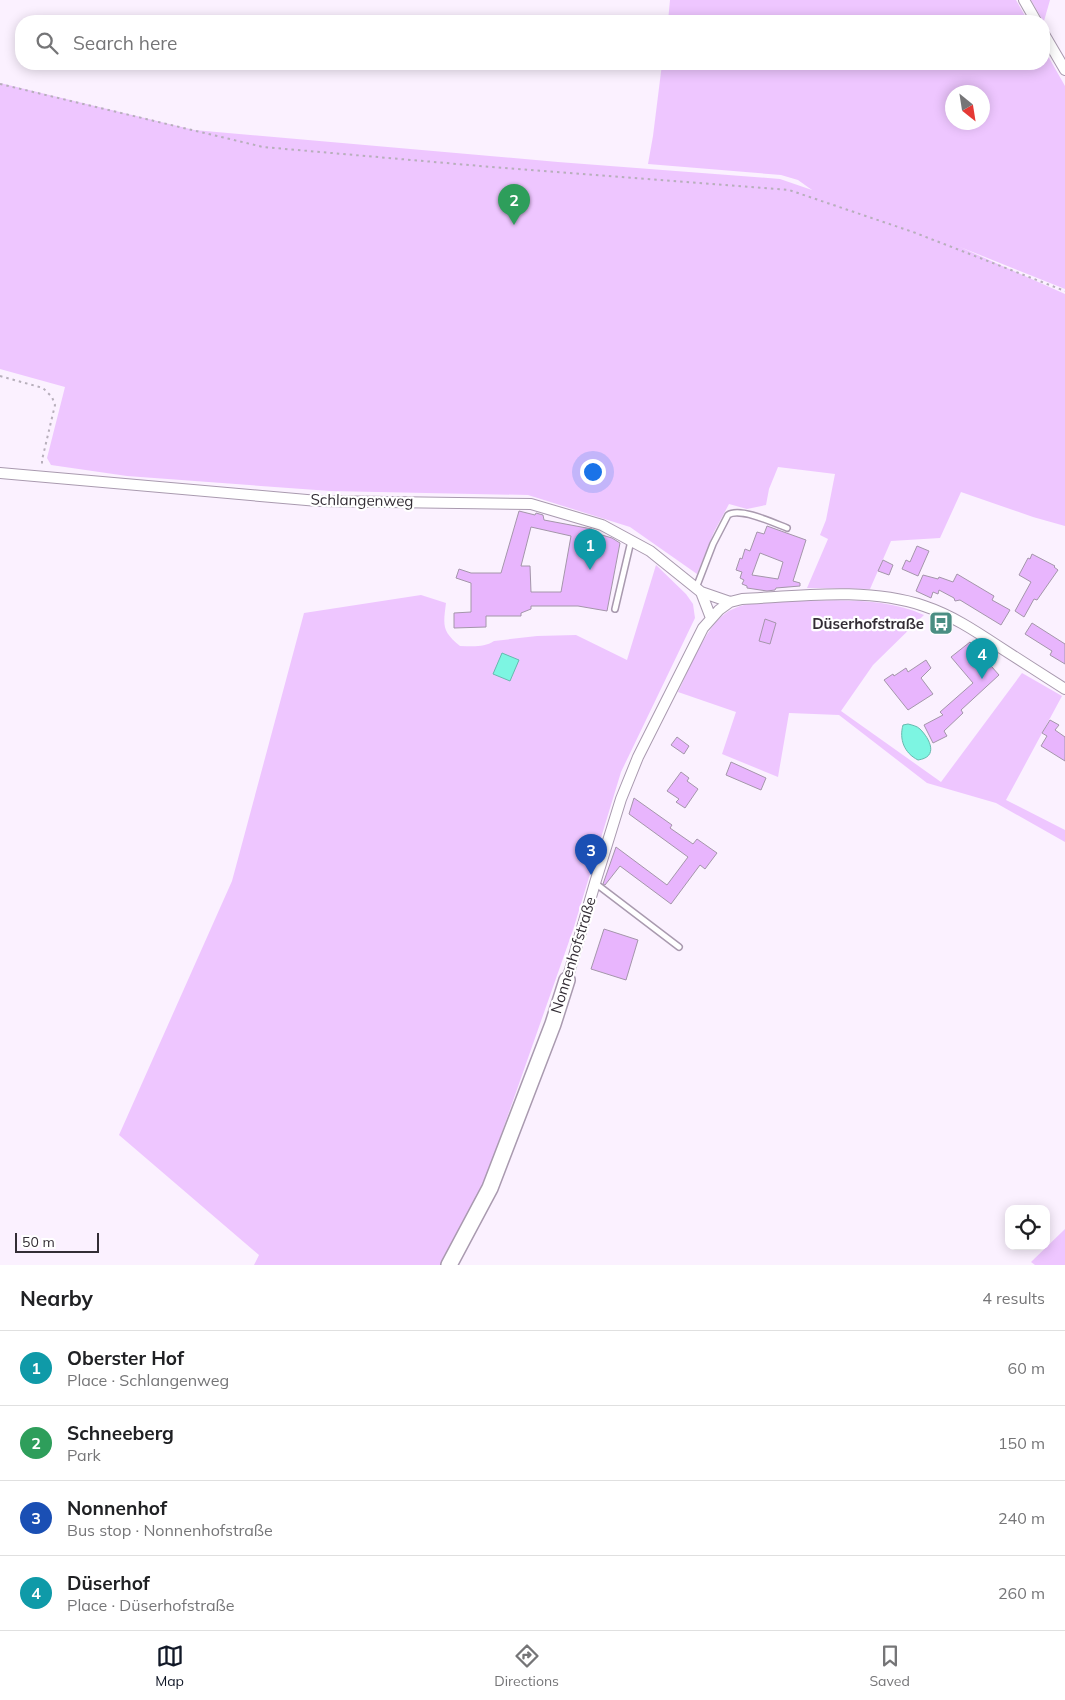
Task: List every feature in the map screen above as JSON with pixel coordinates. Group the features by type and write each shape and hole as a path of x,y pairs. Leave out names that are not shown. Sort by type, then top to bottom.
{"street":[{"path":"1024,0 1033,15"},
{"path":"1050,44 1065,70"},
{"name":"Schlangenweg","path":"0,473 318,500 531,504 602,525 650,551 699,590"},
{"path":"699,590 730,602 742,599 832,595 900,599 925,606 968,626 1065,689"},
{"path":"699,590 711,618"},
{"name":"Nonnenhofstraße","path":"448,1265 490,1188 553,1024 621,799 638,757 704,628 719,610 730,602"}],"lane":[{"path":"699,590 713,544 728,514 739,512 756,516 787,528"},
{"path":"615,609 631,541"},
{"path":"595,882 679,947"}],"path":[{"path":"0,84 263,147 789,190 913,232 1065,291"},
{"path":"0,376 43,388 52,396 55,405 42,460 42,476"}],"shaded area":[{"path":"670,0 1016,0 1025,15 669,15"},
{"path":"1031,0 1050,0 1046,15 1040,15"},
{"path":"1050,60 1065,86 1065,289 960,247 1065,294 1065,526 961,492 940,538 891,541 870,589 807,588 828,539 820,535 826,520 835,474 778,467 769,489 766,505 747,509 729,504 714,532 697,574 630,527 528,495 330,491 127,476 51,465 47,458 65,387 0,369 0,83 194,130 558,162 780,179 812,190 798,180 781,175 648,164 661,70 1050,70"},
{"path":"656,565 686,594 693,604 695,618 621,772 573,930 483,1186 440,1265 254,1265 259,1255 119,1135 232,881 304,613 421,595 446,603 445,628 460,646 482,646 494,641 537,636 576,635 627,660"},
{"path":"854,600 890,604 924,615 873,665 841,711 941,782 1022,673 1062,696 1006,800 1065,830 1065,842 996,803 927,783 839,715 789,713 778,777 722,754 736,712 678,692 708,633 724,614 745,605 782,601"},
{"path":"502,653 519,660 510,681 493,674"},
{"path":"908,724 920,729 929,742 930,752 925,758 918,760 906,750 902,740 902,730 903,725"},
{"path":"1065,1229 1065,1265 1035,1265 1031,1262 1043,1250 1050,1250 1050,1244"}],"building":[{"path":"519,511 543,515 544,520 592,529 592,532 612,538 620,543 607,611 578,606 531,606 531,609 521,613 521,616 486,616 486,627 454,628 454,613 471,612 471,583 456,578 459,569 471,573 501,573","holes":["531,527 571,536 561,592 531,592 530,566 521,566"]},
{"path":"767,526 806,540 793,581 800,583 800,586 776,588 775,590 767,591 747,588 747,586 742,584 744,580 740,578 742,572 736,570 740,558 742,559 745,549 750,551 757,532 764,534","holes":["760,553 783,562 778,579 752,575"]},
{"path":"917,546 929,551 918,576 902,569 906,560 910,562"},
{"path":"1032,554 1055,566 1058,570 1037,600 1034,599 1024,617 1015,611 1031,582 1019,575"},
{"path":"883,560 893,565 889,575 878,571"},
{"path":"957,574 994,596 992,600 1010,610 1001,625 960,600 955,601 954,598 939,590 938,594 933,592 931,598 916,591 923,575 938,579 939,577 953,582"},
{"path":"765,619 776,623 770,644 759,641"},
{"path":"1032,623 1065,644 1065,664 1050,655 1052,651 1025,634"},
{"path":"970,642 999,675 961,710 963,713 944,731 947,736 933,743 924,725 943,715 940,712 973,683 951,657"},
{"path":"926,660 931,668 921,678 933,694 908,710 884,680 906,668 908,672"},
{"path":"1050,720 1059,725 1055,730 1065,737 1065,761 1041,746 1047,736 1042,733"},
{"path":"677,737 689,746 684,754 671,745"},
{"path":"731,762 766,778 761,790 726,775"},
{"path":"681,772 689,778 687,781 698,789 685,808 676,802 679,799 667,791"},
{"path":"634,798 672,825 670,828 693,844 697,839 717,853 705,869 700,865 671,904 620,866 605,885 603,884 616,847 667,885 688,857 629,814"},
{"path":"604,929 638,940 626,980 591,969"}],"place":[{"name":"Schneeberg","path":"514,225"},
{"name":"Oberster Hof","path":"590,570"},
{"name":"Düserhofstraße","path":"941,623"},
{"name":"Düserhof","path":"982,679"},
{"name":"Nonnenhof","path":"591,875"}]}
